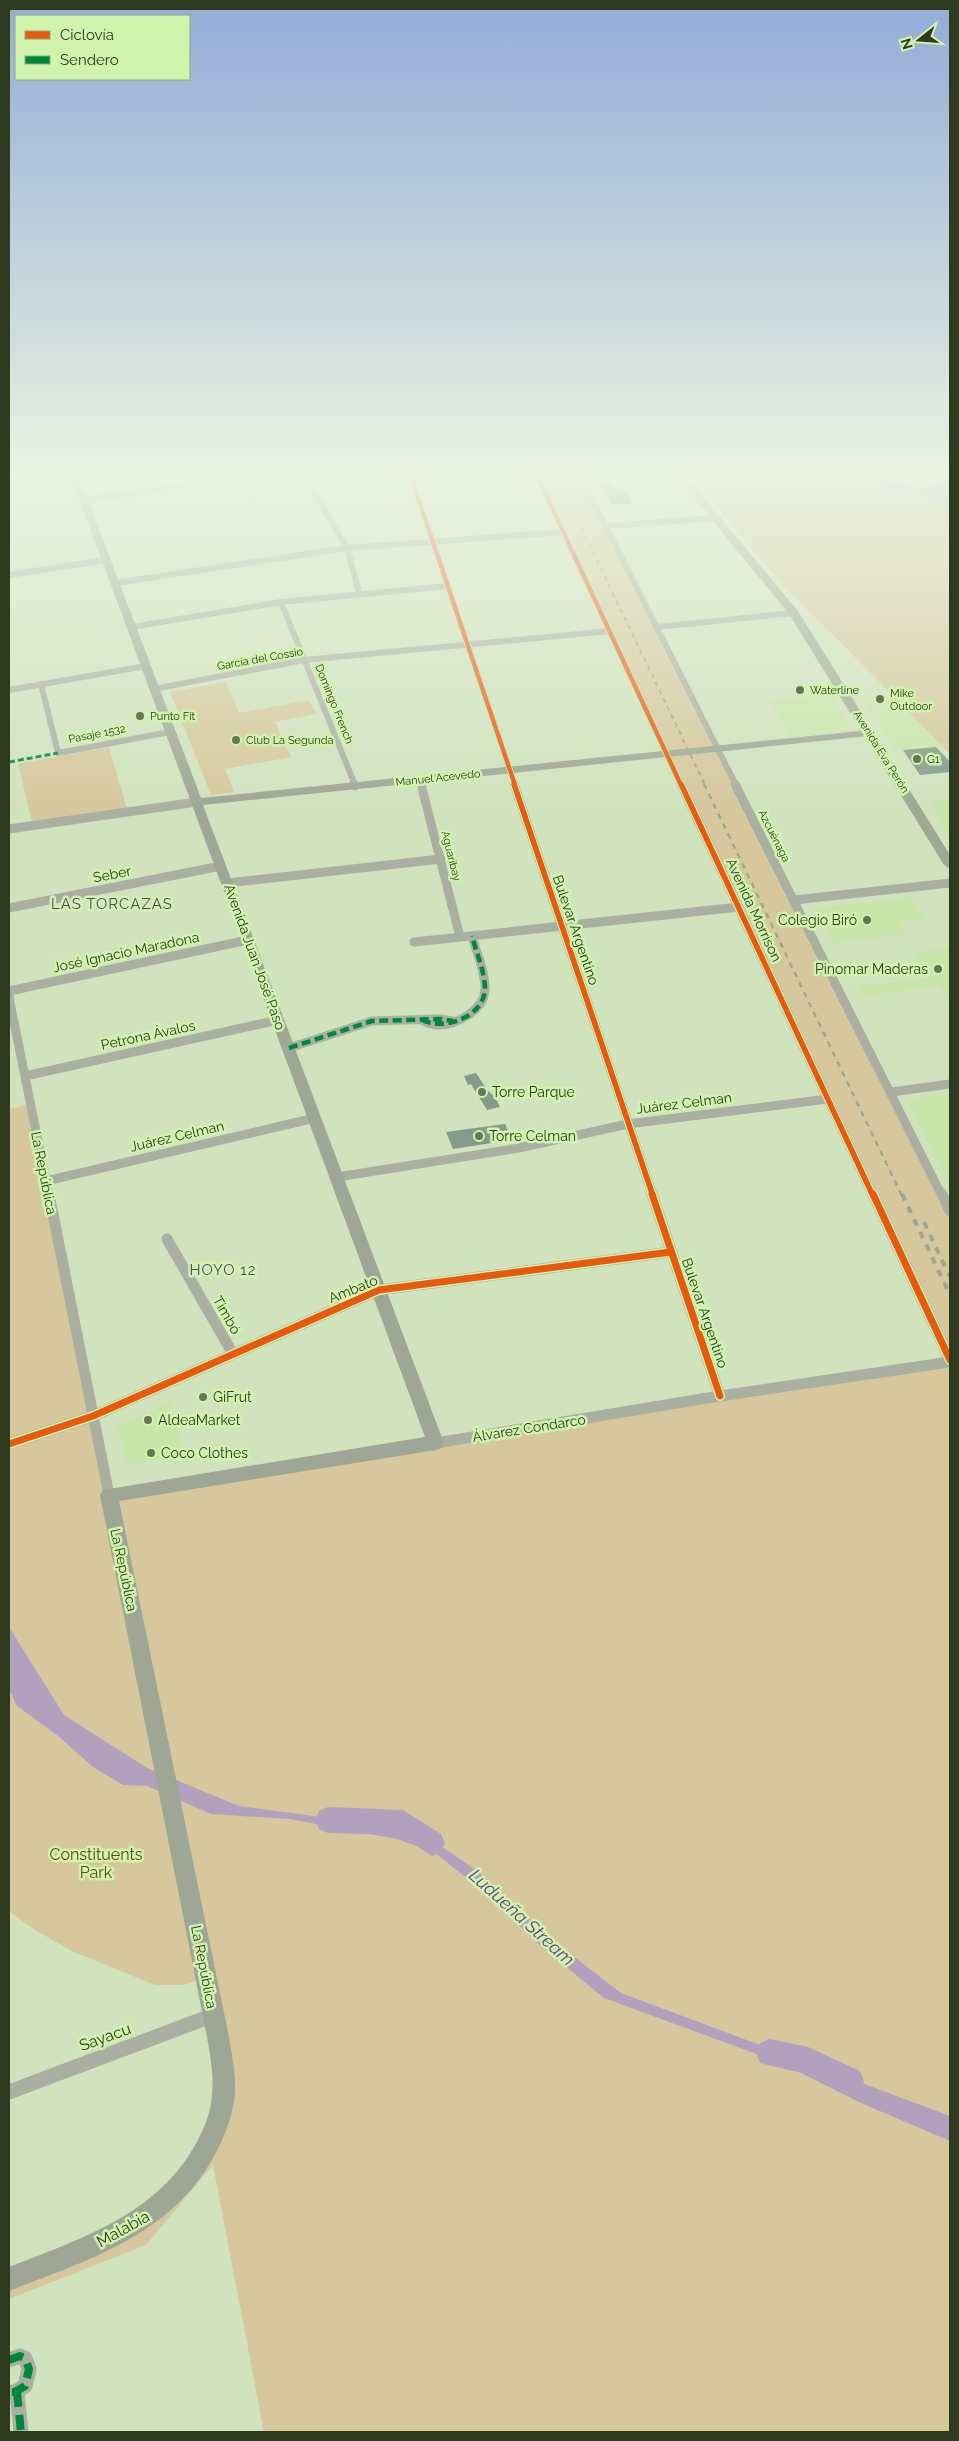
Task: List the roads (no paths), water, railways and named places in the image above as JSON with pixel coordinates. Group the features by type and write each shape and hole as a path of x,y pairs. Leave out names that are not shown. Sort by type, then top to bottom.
{"main road":[{"name":"Avenida Juan José Paso","path":"116,585 436,1443"},
{"name":"Avenida Eva Perón","path":"766,585 810,641 950,865"},
{"name":"Manuel Acevedo","path":"197,802 869,733"},
{"name":"Álvarez Condarco","path":"109,1495 436,1443"},
{"name":"La República","path":"109,1495 165,1763 222,2056 224,2091 210,2142"},
{"name":"Malabia","path":"9,2279 111,2238 134,2226 176,2192 195,2167 210,2142"}],"street":[{"path":"357,585 359,593"},
{"name":"Avenida Morrison","path":"589,585 950,1361"},
{"name":"Azcuénaga","path":"636,585 950,1211"},
{"path":"131,627 281,602 359,593 448,586"},
{"name":"Bulevar Argentino","path":"448,586 720,1396"},
{"name":"Domingo French","path":"281,602 355,786"},
{"path":"657,627 790,614"},
{"name":"García del Cossio","path":"154,688 304,660 610,631"},
{"path":"9,690 146,666"},
{"name":"Pasaje 1532","path":"41,684 58,753 170,732"},
{"name":"Aguaribay","path":"420,780 460,937"},
{"name":"Manuel Acevedo","path":"9,829 197,802"},
{"path":"227,883 441,859"},
{"name":"Seber","path":"9,908 220,866"},
{"path":"794,900 950,883"},
{"path":"414,942 739,907"},
{"path":"289,1048 312,1043 365,1023 422,1020 435,1025 467,1016 486,995 472,936"},
{"name":"José Ignacio Maradona","path":"9,991 248,940"},
{"name":"La República","path":"9,998 109,1495"},
{"name":"Petrona Ávalos","path":"24,1076 278,1020"},
{"path":"891,1092 950,1084"},
{"name":"Juárez Celman","path":"337,1178 520,1148 628,1124 828,1098"},
{"name":"Juárez Celman","path":"46,1181 315,1118"},
{"name":"Timbó","path":"167,1239 234,1354"},
{"name":"Ambato","path":"93,1416 379,1290 671,1252"},
{"name":"Álvarez Condarco","path":"436,1443 720,1396 950,1361"},
{"path":"9,1444 93,1416"},
{"name":"Sayacu","path":"9,2092 214,2015"},
{"path":"9,2360 20,2356 29,2363 30,2377 22,2389 13,2392 21,2432"}],"water":[{"path":"9,1627 64,1715 147,1768 239,1806 417,1830 479,1872 551,1939 621,1993 950,2116 950,2141 861,2103 781,2063 604,1998 536,1942 494,1900 434,1852 397,1839 289,1819 211,1814 147,1786 123,1785 93,1767 58,1736 17,1706 9,1689"}],"waterway":[{"name":"Ludueña Stream","path":"328,1820 403,1823 432,1843"},
{"name":"Ludueña Stream","path":"770,2053 808,2061 850,2081"}],"railway":[{"path":"609,585 705,785"},
{"path":"704,784 902,1196"},
{"path":"902,1194 950,1295"},
{"path":"924,1222 950,1277"}],"place":[{"name":"Waterline","path":"800,690"},
{"name":"Mike Outdoor","path":"880,699"},
{"name":"Punto Fit","path":"140,716"},
{"name":"Club La Segunda","path":"236,740"},
{"name":"G1","path":"917,759"},
{"name":"Colegio Biró","path":"867,920"},
{"name":"Pinomar Maderas","path":"938,969"},
{"name":"Torre Parque","path":"482,1092"},
{"name":"Torre Celman","path":"479,1136"},
{"name":"GiFrut","path":"203,1397"},
{"name":"AldeaMarket","path":"148,1420"},
{"name":"Coco Clothes","path":"151,1453"}],"district":[{"name":"LAS TORCAZAS","path":"112,904"},
{"name":"HOYO 12","path":"223,1270"}],"park label":[{"name":"Constituents Park","path":"96,1863"}]}
